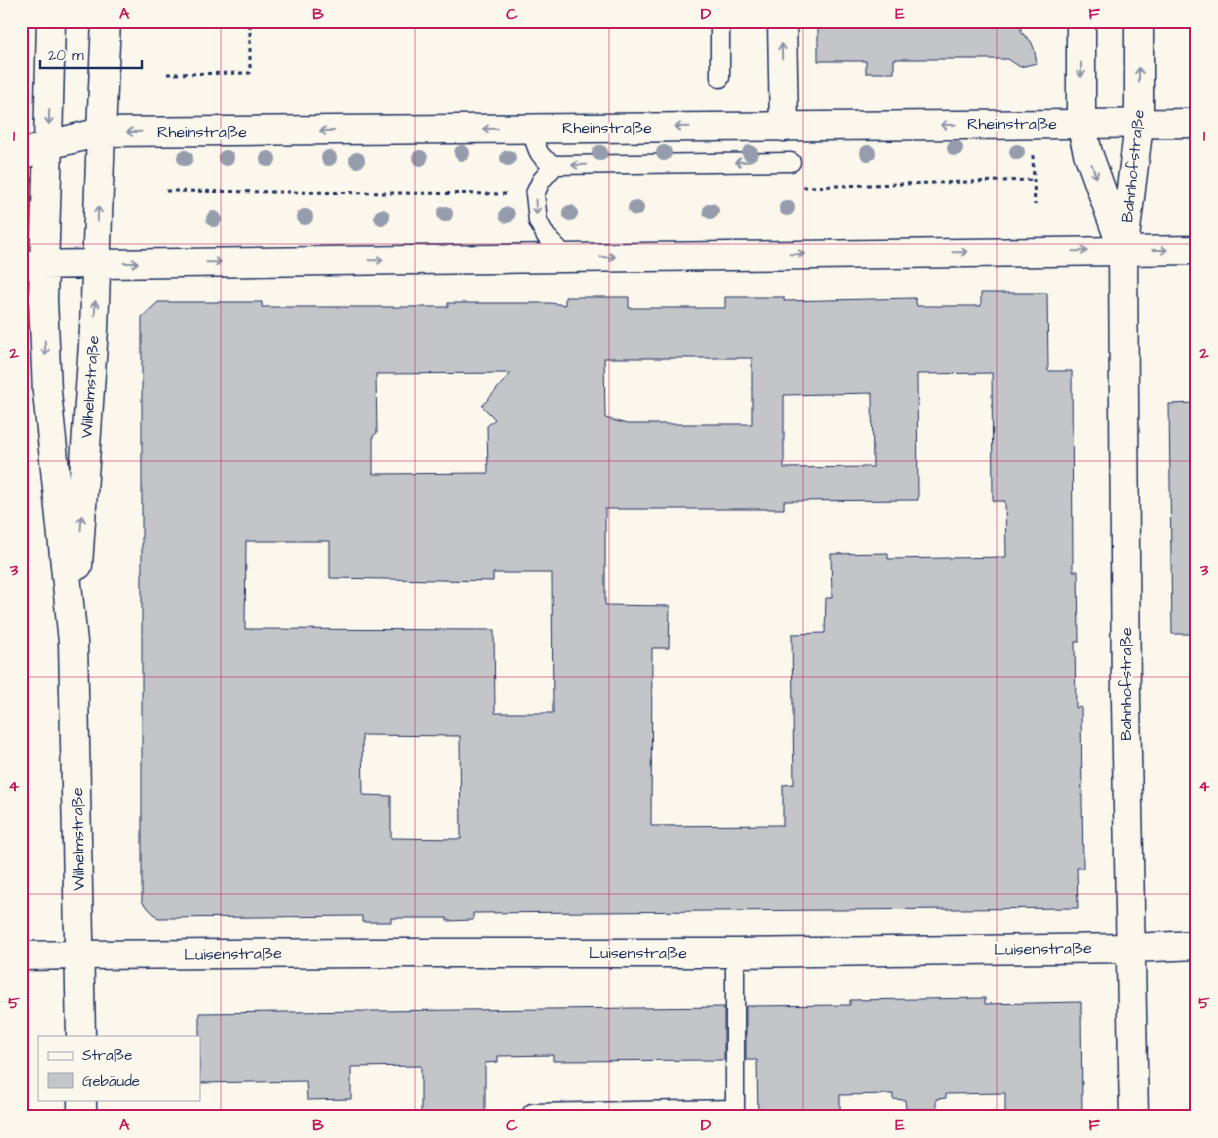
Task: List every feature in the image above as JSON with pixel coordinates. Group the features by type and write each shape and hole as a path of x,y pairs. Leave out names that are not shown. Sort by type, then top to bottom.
{"main road":[{"name":"Wilhelmstraße","path":"51,21 48,145 32,264 73,642 81,1036"},
{"name":"Wilhelmstraße","path":"73,642 97,263 106,21"},
{"path":"782,21 784,127"},
{"name":"Bahnhofstraße","path":"1080,21 1082,124 1088,153 1123,250"},
{"name":"Bahnhofstraße","path":"1134,1117 1126,702 1123,250 1140,124 1139,21"},
{"name":"Rheinstraße","path":"21,155 48,145 101,132 1197,123"},
{"path":"32,264 1197,250"},
{"name":"Luisenstraße","path":"21,956 370,953 735,953 1197,946"},
{"path":"82,1100 82,1117"}],"lane":[{"path":"720,21 720,78"},
{"path":"532,129 538,151 544,160 556,165 790,162"},
{"path":"556,165 541,181 535,194 538,221 546,236 566,257"},
{"path":"532,1113 735,1113 735,953"}],"path":[{"path":"167,74 250,73 250,21"},
{"path":"1033,147 1035,204"},
{"path":"1188,171 1197,171"},
{"path":"847,1117 997,1113 997,1117"}],"building":[{"path":"818,21 1021,21 1021,32 1031,41 1037,63 1020,67 1008,59 894,59 894,73 866,73 866,61 818,61"},
{"path":"981,293 1047,293 1048,371 1072,371 1073,571 1078,571 1079,642 1075,642 1076,708 1081,707 1083,868 1077,868 1078,908 473,913 473,920 447,921 447,918 391,918 391,922 362,922 362,916 158,918 142,902 142,317 158,302 262,302 262,307 448,307 448,303 550,303 565,305 565,297 629,297 629,308 725,308 725,297 784,297 784,301 915,298 917,306 981,306","holes":["604,358 752,358 752,424 627,424 605,418","511,373 482,406 495,419 487,426 488,473 373,474 373,436 377,433 376,374","992,373 993,501 1005,501 1006,557 888,559 888,553 831,554 832,598 826,598 825,633 792,634 794,784 783,785 783,825 651,826 652,648 669,648 670,606 605,605 605,509 784,509 784,501 918,500 917,374","872,393 873,467 784,468 784,395","246,541 330,541 330,578 493,581 493,573 552,573 553,713 495,713 494,630 245,629","362,735 460,736 461,839 391,838 391,796 363,795"]},
{"path":"1197,403 1197,634 1172,634 1169,404"},
{"path":"985,998 985,1004 1081,1002 1082,1117 1005,1117 1005,1093 946,1094 946,1098 936,1099 936,1109 906,1109 905,1100 893,1099 893,1094 840,1095 840,1117 758,1117 757,1060 746,1060 746,1006 850,1005 850,1000"},
{"path":"724,1007 724,1060 553,1061 553,1055 498,1056 498,1062 485,1063 485,1117 421,1117 421,1066 351,1067 351,1099 307,1100 306,1081 200,1083 199,1013"}]}
